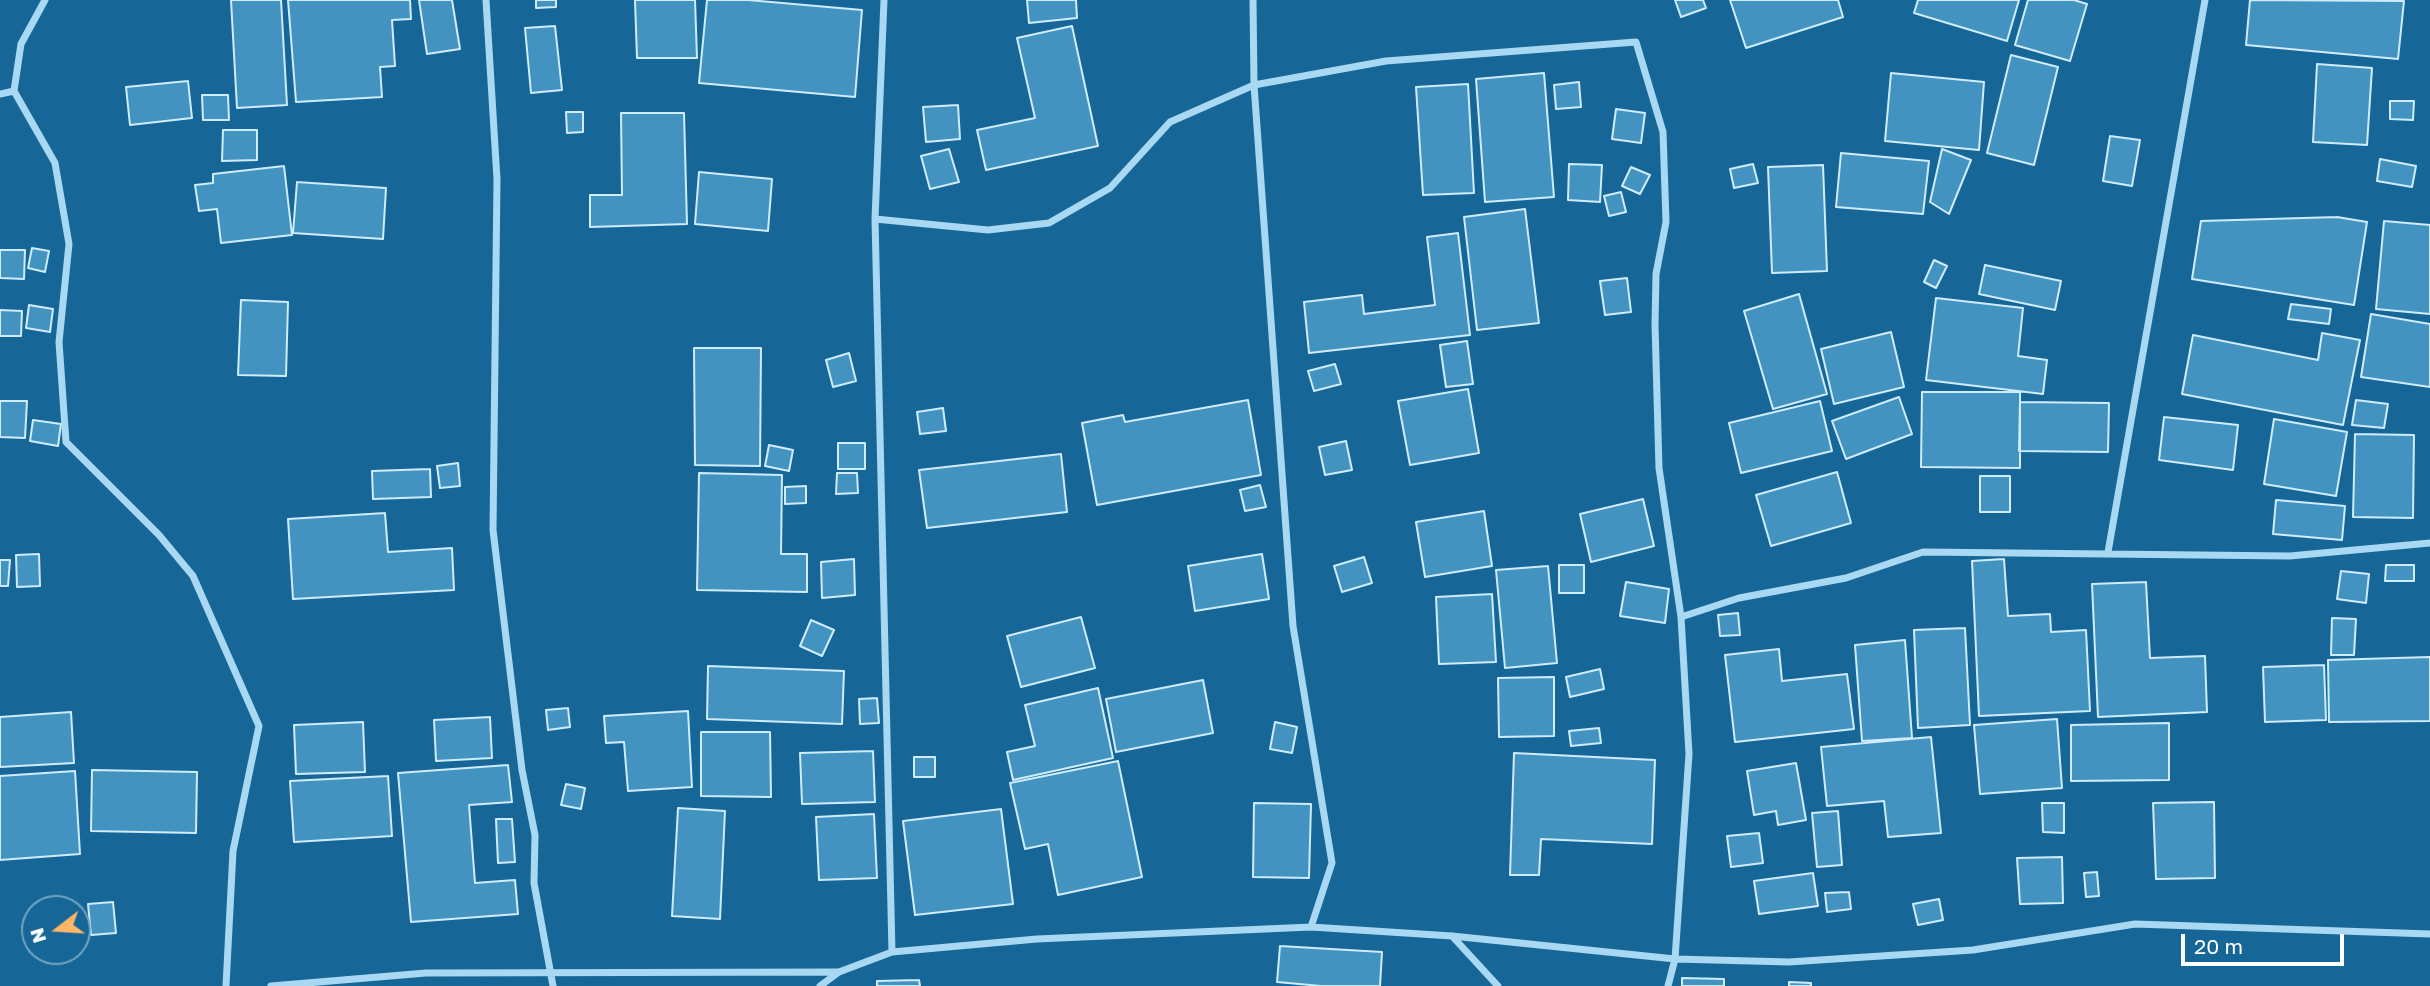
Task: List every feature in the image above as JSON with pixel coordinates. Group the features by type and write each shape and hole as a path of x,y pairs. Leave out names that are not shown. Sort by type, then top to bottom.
{"street":[{"path":"44,0 21,44 14,91 55,163 69,244 59,342 66,442 159,535 193,576 259,726 233,851 226,986"},
{"path":"486,0 497,179 493,530 522,770 535,835 534,883 553,986"},
{"path":"884,0 875,219 892,952"},
{"path":"1253,0 1254,85 1293,626 1332,863 1311,927"},
{"path":"2108,552 2205,0"},
{"path":"875,219 988,230 1049,223 1110,188 1170,122 1254,85 1386,61 1636,42 1663,132 1666,222 1657,274 1655,325 1658,468 1681,617 1689,754 1675,959 1668,986"},
{"path":"0,94 14,91"},
{"path":"1681,617 1739,598 1846,578 1923,552 2290,556 2430,543"},
{"path":"820,986 839,972 892,952 1037,939 1311,927 1452,936 1675,959 1789,962 1973,950 2135,924 2430,934"},
{"path":"1452,936 1498,986"},
{"path":"271,986 426,973 839,972"}],"building":[{"path":"231,0 281,0 287,105 237,108"},
{"path":"288,0 410,0 411,19 392,20 395,66 380,67 382,97 296,102"},
{"path":"419,0 452,0 460,49 427,54"},
{"path":"536,0 556,0 556,7 536,8"},
{"path":"635,0 695,0 697,58 637,58"},
{"path":"707,0 748,0 862,10 855,97 699,83"},
{"path":"1027,0 1076,0 1077,18 1029,23"},
{"path":"1675,0 1703,0 1706,8 1681,17"},
{"path":"1730,0 1838,0 1843,17 1746,48"},
{"path":"1918,0 2019,0 2007,41 1914,13"},
{"path":"2028,0 2074,0 2087,4 2070,61 2015,45"},
{"path":"2250,0 2404,1 2398,59 2246,45"},
{"path":"555,26 562,90 531,93 525,28"},
{"path":"1072,26 1098,146 986,170 977,130 1035,118 1017,38"},
{"path":"2011,55 2058,67 2034,165 1987,153"},
{"path":"2317,64 2372,68 2367,145 2313,142"},
{"path":"1544,73 1554,197 1485,202 1476,79"},
{"path":"1891,73 1984,82 1979,150 1885,141"},
{"path":"188,81 192,118 130,125 126,87"},
{"path":"1579,82 1581,107 1556,109 1554,85"},
{"path":"1468,84 1474,193 1423,195 1416,87"},
{"path":"202,95 228,95 229,120 203,120"},
{"path":"2390,101 2414,101 2413,120 2390,119"},
{"path":"958,105 960,139 926,142 923,107"},
{"path":"1616,109 1645,113 1641,143 1612,139"},
{"path":"566,112 583,112 583,132 567,133"},
{"path":"621,113 684,113 687,224 590,227 590,195 622,195"},
{"path":"223,130 257,130 257,160 222,161"},
{"path":"2110,136 2140,140 2132,186 2103,181"},
{"path":"949,149 959,182 930,189 921,156"},
{"path":"1942,149 1971,160 1949,214 1930,202"},
{"path":"1841,153 1929,161 1923,214 1836,207"},
{"path":"2380,159 2416,166 2412,187 2377,181"},
{"path":"1569,164 1602,165 1600,202 1568,200"},
{"path":"1753,164 1758,183 1734,188 1730,169"},
{"path":"1823,165 1827,271 1772,273 1768,167"},
{"path":"284,166 292,235 221,243 217,209 199,211 195,185 213,183 213,174"},
{"path":"1631,167 1650,175 1640,194 1622,186"},
{"path":"699,172 772,179 768,231 695,224"},
{"path":"297,182 386,188 383,239 293,233"},
{"path":"1621,192 1626,212 1609,216 1604,196"},
{"path":"1525,209 1539,323 1477,330 1464,217"},
{"path":"2337,217 2367,222 2354,305 2192,279 2201,221"},
{"path":"2384,221 2430,225 2430,314 2376,309"},
{"path":"1458,233 1470,335 1309,353 1304,302 1362,295 1364,314 1435,305 1427,237"},
{"path":"32,248 49,251 45,272 28,268"},
{"path":"0,250 25,250 24,279 0,278"},
{"path":"1934,260 1947,266 1936,288 1924,282"},
{"path":"1985,265 2061,281 2055,310 1979,294"},
{"path":"1627,278 1631,312 1605,315 1600,281"},
{"path":"1799,294 1827,394 1773,409 1744,311"},
{"path":"1936,298 2023,308 2018,356 2047,360 2043,394 1926,380"},
{"path":"241,300 288,302 286,376 238,375"},
{"path":"2291,304 2331,309 2329,324 2288,319"},
{"path":"29,305 53,309 50,332 26,328"},
{"path":"0,310 22,311 21,336 0,336"},
{"path":"2371,314 2430,324 2430,387 2361,377"},
{"path":"1891,332 1904,387 1834,404 1821,349"},
{"path":"2322,333 2360,340 2343,425 2182,394 2193,335 2318,360"},
{"path":"1467,341 1473,384 1446,387 1440,345"},
{"path":"694,348 761,348 760,466 695,465"},
{"path":"849,353 856,381 833,387 826,360"},
{"path":"1335,364 1341,384 1314,391 1308,371"},
{"path":"1468,389 1479,453 1410,465 1398,401"},
{"path":"1922,392 2020,392 2020,468 1921,467"},
{"path":"1899,397 1912,434 1846,459 1832,421"},
{"path":"1248,400 1261,475 1097,505 1082,423 1123,415 1125,422"},
{"path":"2356,400 2388,404 2384,428 2352,425"},
{"path":"0,401 27,401 25,438 0,437"},
{"path":"1820,401 1832,451 1741,473 1729,423"},
{"path":"2020,402 2109,403 2108,452 2019,451"},
{"path":"943,408 946,431 920,434 917,412"},
{"path":"2164,417 2238,425 2233,470 2159,460"},
{"path":"2274,419 2347,432 2336,496 2264,484"},
{"path":"33,420 61,424 58,446 30,441"},
{"path":"2355,434 2414,435 2413,518 2353,517"},
{"path":"1346,441 1352,470 1325,475 1319,447"},
{"path":"838,443 865,443 865,469 838,469"},
{"path":"769,445 793,450 789,471 765,466"},
{"path":"1061,454 1067,512 927,528 919,470"},
{"path":"458,463 460,486 440,488 437,466"},
{"path":"430,469 431,497 373,499 372,471"},
{"path":"1837,472 1851,523 1771,546 1756,495"},
{"path":"699,473 782,475 781,554 807,554 807,592 697,590"},
{"path":"837,473 857,473 858,493 836,494"},
{"path":"1980,476 2010,476 2010,512 1980,512"},
{"path":"1260,485 1266,507 1245,511 1240,490"},
{"path":"806,486 806,503 785,504 785,487"},
{"path":"1643,499 1654,546 1591,562 1580,514"},
{"path":"2276,500 2345,506 2342,540 2273,534"},
{"path":"1484,511 1492,566 1425,577 1416,522"},
{"path":"385,513 388,552 452,548 454,590 293,599 288,519"},
{"path":"39,554 40,586 17,587 16,555"},
{"path":"1262,554 1269,599 1195,611 1188,566"},
{"path":"1364,557 1372,583 1342,592 1334,566"},
{"path":"854,559 855,595 822,598 821,562"},
{"path":"2004,559 2008,616 2050,614 2051,632 2086,630 2090,711 1979,716 1972,561"},
{"path":"0,560 10,560 8,586 0,586"},
{"path":"1559,565 1584,565 1584,593 1559,593"},
{"path":"2386,565 2414,565 2414,581 2385,581"},
{"path":"1548,566 1557,663 1505,668 1496,570"},
{"path":"2341,571 2369,574 2366,603 2337,599"},
{"path":"1626,582 1669,589 1665,623 1620,616"},
{"path":"2146,582 2150,658 2205,656 2207,712 2098,717 2092,584"},
{"path":"1492,594 1496,662 1439,664 1436,597"},
{"path":"1738,613 1740,635 1720,636 1718,615"},
{"path":"1081,617 1095,668 1021,687 1007,636"},
{"path":"2332,618 2356,619 2354,655 2331,655"},
{"path":"811,620 834,630 822,656 800,646"},
{"path":"1965,628 1970,725 1918,728 1914,630"},
{"path":"1905,640 1912,738 1862,741 1855,645"},
{"path":"1779,649 1782,681 1847,674 1854,729 1735,742 1725,655"},
{"path":"2430,657 2430,721 2329,722 2328,660"},
{"path":"2324,665 2326,720 2265,722 2263,667"},
{"path":"708,666 844,671 842,724 707,719"},
{"path":"1600,669 1604,689 1570,697 1566,677"},
{"path":"1554,677 1554,736 1499,737 1498,678"},
{"path":"1203,680 1213,733 1116,752 1106,699"},
{"path":"1098,688 1113,758 1013,780 1007,752 1035,746 1025,705"},
{"path":"877,698 879,723 860,724 859,699"},
{"path":"568,708 570,727 548,730 546,710"},
{"path":"688,711 692,787 628,791 624,742 606,743 604,716"},
{"path":"71,712 74,763 0,767 0,717"},
{"path":"490,717 492,758 436,761 434,720"},
{"path":"2057,719 2062,788 1980,794 1974,725"},
{"path":"363,722 365,772 296,774 294,725"},
{"path":"1275,722 1297,727 1292,753 1270,749"},
{"path":"2169,723 2169,780 2071,781 2071,725"},
{"path":"1599,728 1601,743 1571,746 1569,731"},
{"path":"701,732 770,732 771,797 701,796"},
{"path":"1931,737 1941,833 1888,837 1884,801 1827,806 1821,747"},
{"path":"873,751 875,802 802,804 800,753"},
{"path":"1514,753 1655,760 1652,844 1541,839 1539,875 1510,875"},
{"path":"914,757 935,757 935,777 914,777"},
{"path":"1118,761 1142,877 1058,895 1048,844 1025,849 1010,783"},
{"path":"1796,763 1806,820 1778,825 1776,811 1754,815 1747,771"},
{"path":"508,765 512,802 469,805 475,883 515,880 518,914 411,922 398,773"},
{"path":"92,770 197,772 196,833 91,831"},
{"path":"75,771 80,854 0,860 0,776"},
{"path":"388,776 392,836 294,842 290,781"},
{"path":"566,784 585,788 581,809 561,805"},
{"path":"2214,802 2215,878 2156,879 2153,803"},
{"path":"1254,803 1311,804 1309,878 1253,877"},
{"path":"2042,803 2064,803 2064,833 2043,832"},
{"path":"678,808 725,811 720,919 672,916"},
{"path":"1001,809 1013,904 915,915 903,821"},
{"path":"1838,811 1842,865 1817,867 1812,813"},
{"path":"874,814 877,878 819,880 816,817"},
{"path":"496,819 512,819 515,862 498,863"},
{"path":"1759,833 1763,863 1731,867 1727,836"},
{"path":"2062,857 2063,903 2020,904 2017,858"},
{"path":"2097,872 2099,896 2086,897 2084,873"},
{"path":"1813,873 1818,906 1759,914 1754,881"},
{"path":"1849,892 1851,909 1827,912 1825,893"},
{"path":"1939,899 1943,920 1918,925 1913,904"},
{"path":"113,902 116,933 91,935 91,904"},
{"path":"1280,946 1382,952 1380,986 1321,986 1277,982"},
{"path":"1682,978 1724,979 1724,986 1682,986"},
{"path":"919,980 920,986 877,986 877,981"},
{"path":"1789,982 1811,983 1811,986 1789,986"}]}
